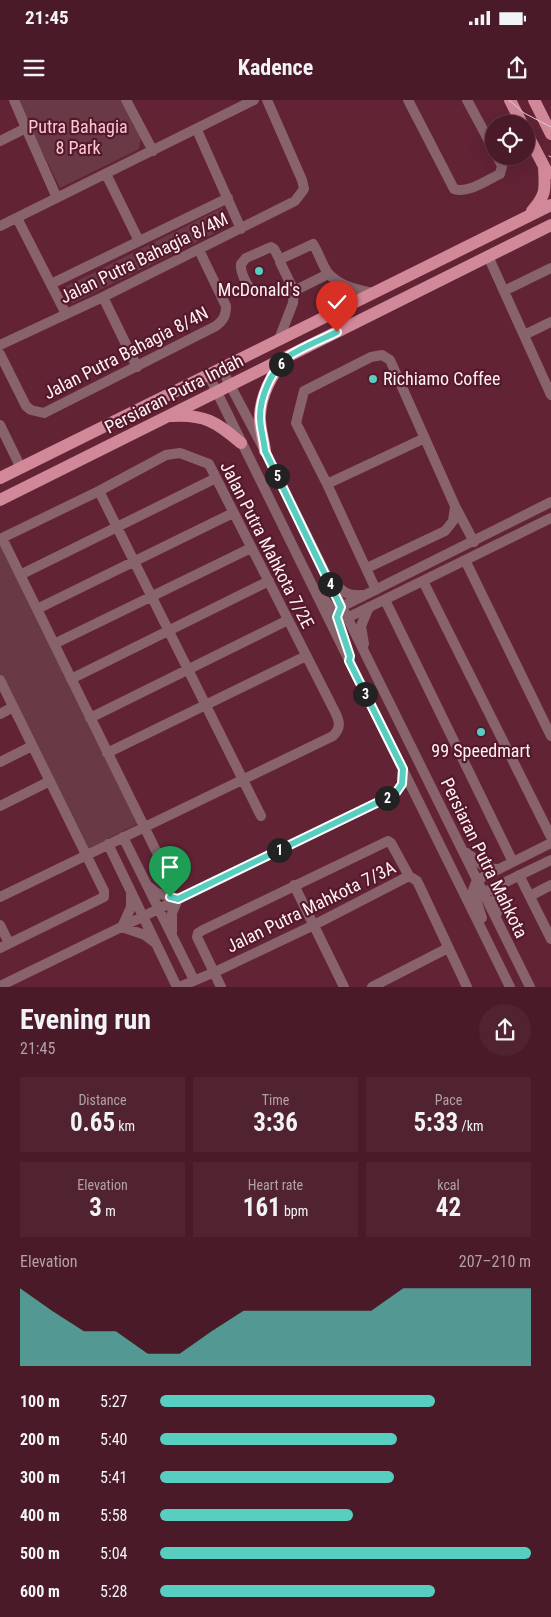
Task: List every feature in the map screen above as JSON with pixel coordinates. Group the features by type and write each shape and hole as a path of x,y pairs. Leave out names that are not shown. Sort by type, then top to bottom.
{"main road":[{"path":"510,100 518,115"},
{"path":"534,100 551,134"},
{"path":"535,150 551,180"},
{"path":"525,218 543,198 545,191 544,168"},
{"name":"Persiaran Putra Indah","path":"0,478 551,205"},
{"name":"Persiaran Putra Indah","path":"0,500 551,225"},
{"path":"265,451 260,416 262,401 268,384 277,368 287,357"},
{"path":"167,417 183,416 209,420 218,424 241,443"}],"street":[{"path":"14,100 57,198"},
{"path":"126,100 153,151"},
{"path":"0,226 197,130 254,100"},
{"name":"Jalan Putra Bahagia 8/4M","path":"0,345 103,297 295,201 304,189 302,180 267,100"},
{"path":"408,100 454,189 460,191 467,189 500,174 502,165"},
{"path":"467,100 485,133"},
{"path":"0,141 26,128"},
{"path":"197,130 241,229"},
{"path":"106,174 139,241"},
{"path":"51,284 228,198"},
{"path":"17,218 66,314"},
{"path":"280,260 314,244 328,274 342,284 356,290 373,293"},
{"path":"264,292 257,292 251,289 241,271 241,264 246,258 271,247 280,260 294,291 293,303 279,339"},
{"name":"Jalan Putra Bahagia 8/4N","path":"0,354 26,406 31,410 44,414 138,366 223,321 226,314 226,306 199,250"},
{"path":"488,256 524,335 547,374 551,395"},
{"path":"504,291 551,268"},
{"path":"294,291 328,274"},
{"path":"103,297 138,366"},
{"path":"524,335 551,322"},
{"path":"372,592 367,568 296,423 304,391 371,357 382,354 390,360 471,543"},
{"path":"222,368 341,607 350,656 349,661"},
{"name":"Persiaran Putra Mahkota","path":"208,374 510,987"},
{"path":"1,432 21,468"},
{"path":"327,484 425,438"},
{"name":"Jalan Putra Mahkota 7/2E","path":"1,538 99,491 166,455 180,453 209,464 336,712 340,724 332,736 242,779"},
{"path":"20,575 216,478"},
{"path":"99,491 261,816"},
{"path":"341,607 551,502"},
{"path":"445,531 453,521 454,506"},
{"path":"37,609 233,512"},
{"path":"342,618 369,608 551,518"},
{"path":"367,568 445,531 459,530 471,543"},
{"path":"1,538 163,865"},
{"path":"54,644 251,548"},
{"path":"465,560 551,736"},
{"path":"326,576 343,592 349,595 372,592"},
{"path":"307,577 342,618"},
{"path":"424,581 551,837"},
{"path":"71,679 269,582"},
{"path":"385,600 513,862"},
{"path":"364,652 361,626 369,608"},
{"name":"Persiaran Putra Mahkota","path":"342,618 364,652 530,987"},
{"path":"90,718 288,620"},
{"path":"107,753 306,656"},
{"path":"0,680 104,891 104,897 4,946 0,925"},
{"path":"0,714 13,707"},
{"path":"0,762 32,746"},
{"path":"395,794 402,784 403,769"},
{"path":"0,897 242,779"},
{"path":"0,806 50,781"},
{"path":"0,986 395,794 402,794 419,802"},
{"path":"116,841 146,884 194,980"},
{"path":"116,841 131,892 178,987"},
{"path":"222,987 197,937 198,932 388,841 391,843 409,876"},
{"path":"473,890 477,880 551,843"},
{"path":"441,847 473,890 486,927 489,945"},
{"path":"461,847 486,868 499,869"},
{"path":"473,890 483,892 551,860"},
{"path":"519,875 550,934"},
{"name":"Jalan Putra Mahkota 7/3A","path":"178,987 314,925 409,876 417,881 468,987"},
{"path":"501,928 494,901 498,891 507,881"},
{"path":"146,884 154,892 178,899"},
{"path":"294,885 344,987"},
{"path":"530,896 551,885"},
{"path":"122,927 131,907 131,892"},
{"path":"173,936 172,913 178,899"},
{"path":"122,927 145,935 158,947"},
{"path":"372,987 448,948"}],"green space":[{"name":"Putra Bahagia 8 Park","path":"17,100 122,100 141,138 139,149 60,188"},
{"path":"222,208 231,225 73,303 65,287"},
{"path":"0,542 139,823 88,849 0,674"}],"tram line":[{"path":"509,100 524,113 551,127"}],"place":[{"name":"McDonald's","path":"259,271"},
{"name":"Richiamo Coffee","path":"373,379"},
{"name":"99 Speedmart","path":"481,732"}],"route":[{"path":"170,897 178,899 395,794 402,784 403,769 349,661 350,656 337,617 341,607 265,451 261,429 262,401 268,384 277,368 287,357 337,332"}]}
